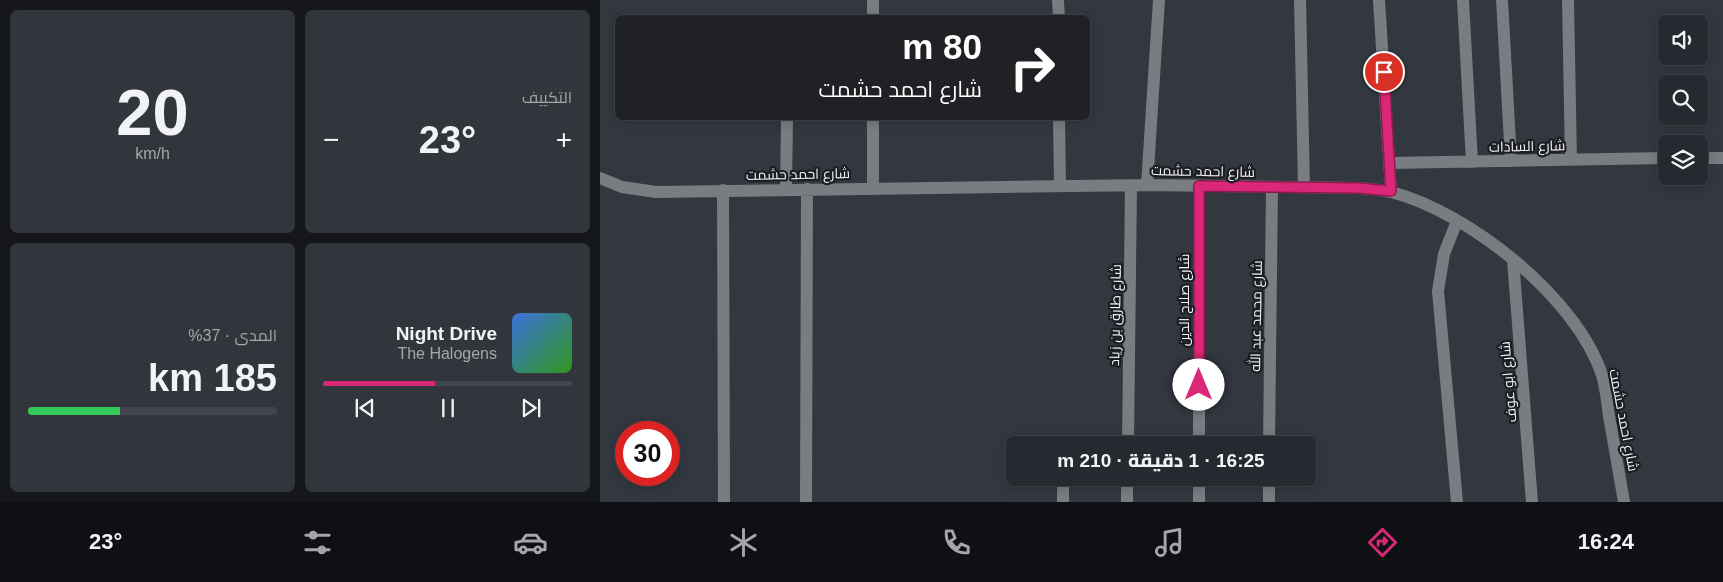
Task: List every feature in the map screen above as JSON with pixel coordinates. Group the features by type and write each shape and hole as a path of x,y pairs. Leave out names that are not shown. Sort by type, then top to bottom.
{"street":[{"path":"1058,0 1059,15"},
{"path":"1147,185 1158,0"},
{"path":"1300,0 1304,188"},
{"path":"1379,0 1391,191"},
{"path":"1463,0 1472,162"},
{"path":"1502,0 1510,161"},
{"path":"1568,0 1571,160"},
{"path":"873,1 873,15"},
{"path":"786,189 787,120"},
{"path":"873,120 873,188"},
{"path":"1059,120 1060,186"},
{"name":"شارع السادات","path":"1389,163 1658,158"},
{"path":"1708,158 1723,158"},
{"name":"شارع احمد حشمت","path":"600,178 639,190 1147,185 1391,191 1457,221 1513,260 1556,301 1589,344 1602,376 1624,502"},
{"name":"شارع طارق بن زياد","path":"1128,436 1131,185"},
{"name":"شارع صلاح الدين","path":"1199,186 1199,436"},
{"name":"شارع محمد عبد الله","path":"1270,436 1272,187"},
{"path":"806,502 807,189"},
{"path":"723,190 724,502"},
{"path":"1457,221 1444,254 1438,291 1457,502"},
{"name":"شارع ابو عوف","path":"1513,260 1532,502"},
{"path":"1063,486 1063,502"},
{"path":"1127,502 1128,486"},
{"path":"1199,486 1199,502"},
{"path":"1269,486 1269,502"}],"route":[{"path":"1199,385 1199,186 1358,188 1391,191 1384,72"}]}
